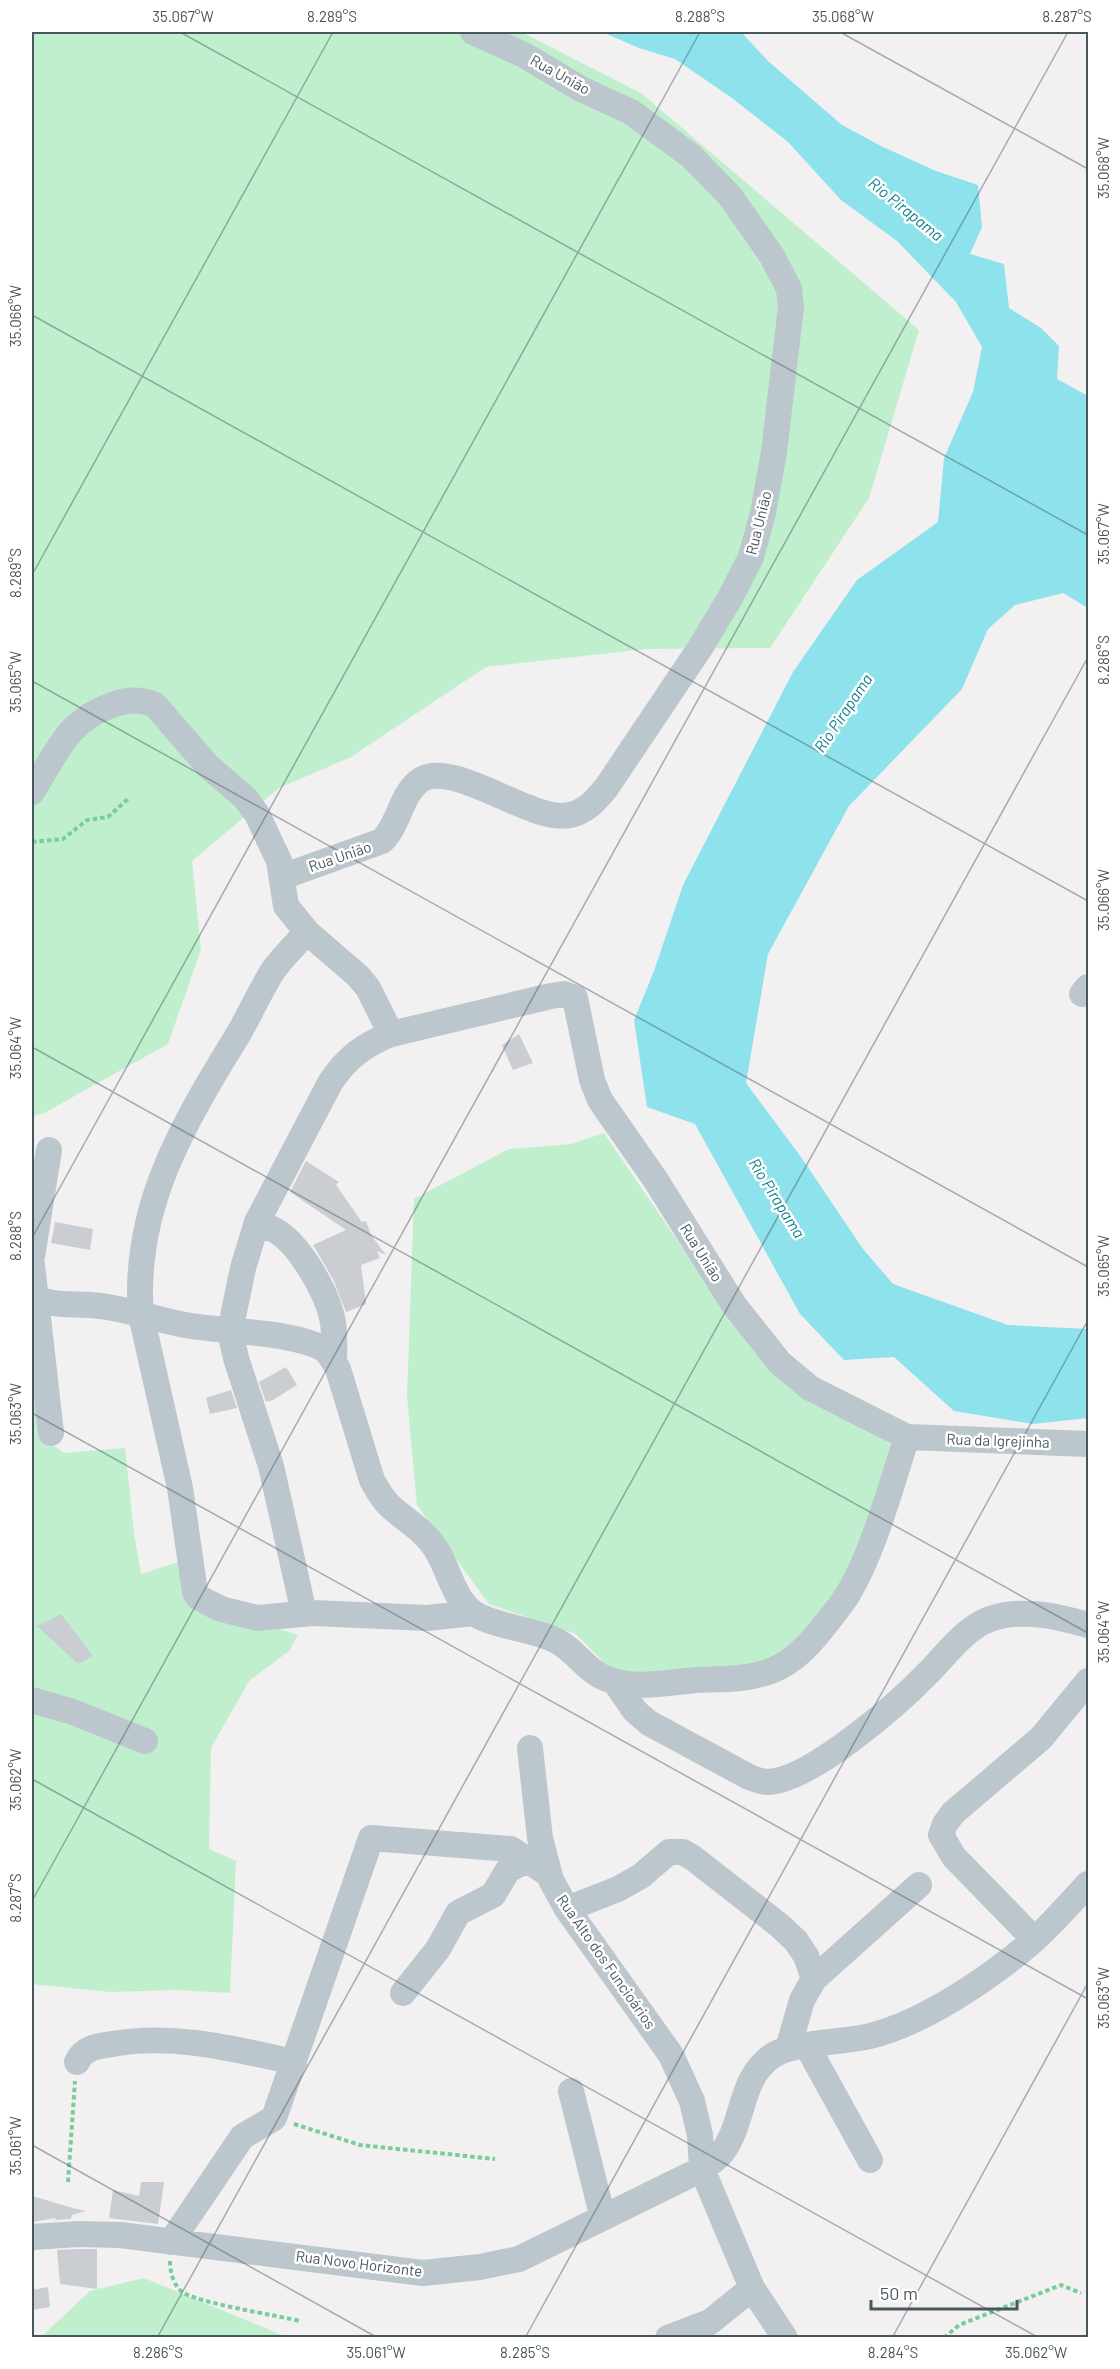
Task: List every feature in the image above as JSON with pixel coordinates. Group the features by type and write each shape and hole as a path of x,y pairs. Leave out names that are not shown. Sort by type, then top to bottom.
{"street":[{"name":"Rua União","path":"282,877 382,841 392,830 410,792 418,782 428,777 438,775 463,781 559,816 576,813 591,805 606,788 700,648 730,598 751,557 763,513 774,452 792,307 789,289 782,273 730,196 692,156 672,140 610,101 581,89 524,55 473,32"},
{"path":"32,792 56,751 82,719 91,713 118,703 144,700 155,705 208,766 245,798 265,828 273,845 282,877 286,906 307,932 358,976 368,988 391,1034 372,1042 341,1065 330,1083 257,1222 241,1277 230,1331 236,1358 271,1466 304,1613"},
{"path":"307,932 274,970 190,1114 154,1197 144,1244 139,1292 141,1315 180,1488 193,1580 198,1597 221,1609 257,1618 304,1613 427,1617 473,1613"},
{"name":"Rua União","path":"391,1034 550,996 572,996 578,1003 592,1080 600,1100 756,1336 780,1363 810,1388 907,1437"},
{"path":"32,1257 49,1150"},
{"path":"257,1222 278,1232 293,1245 310,1269 326,1300 333,1322 334,1361"},
{"path":"32,1266 51,1433"},
{"path":"34,1298 64,1304 102,1306 187,1326 311,1343 323,1349 334,1361 345,1387 372,1480 380,1495 424,1533 444,1562 460,1598 473,1613 487,1620 525,1629 559,1642 572,1651 592,1671 615,1682 642,1684 758,1675 780,1667 799,1653 812,1641 848,1595 860,1572 907,1437"},
{"name":"Rua da Igrejinha","path":"907,1437 1089,1443"},
{"path":"615,1682 634,1711 649,1723 749,1777 767,1782 812,1765 861,1732 917,1684 969,1631 989,1620 1038,1614 1089,1625"},
{"path":"1034,1940 954,1857 941,1835 953,1813 1041,1738 1089,1681"},
{"path":"32,1700 74,1712 145,1741"},
{"name":"Rua Alto dos Funcioários","path":"530,1748 537,1867 671,2055 692,2101 700,2135 702,2169 753,2288 785,2337"},
{"path":"171,2242 243,2137 274,2118 371,1838 511,1849 537,1867"},
{"path":"567,1908 618,1889 640,1876 669,1852 683,1852 731,1887 796,1941 806,1956 814,1979"},
{"path":"403,1993 438,1949 458,1913 493,1895 508,1870 537,1867"},
{"path":"798,2048 870,2037 915,2019 989,1975 1034,1940 1089,1884"},
{"path":"870,2160 798,2048 802,2000 814,1979 919,1885"},
{"path":"77,2062 86,2051 99,2046 130,2041 170,2039 219,2045 294,2062"},
{"name":"Rua Novo Horizonte","path":"32,2237 79,2234 120,2235 423,2273 480,2268 519,2259 702,2169 720,2155 730,2136 750,2081 759,2067 778,2052 798,2048"},
{"path":"571,2091 603,2218"},
{"path":"668,2337 710,2322 753,2288"}],"path":[{"path":"32,842 63,839 87,820 108,817 129,798"},
{"path":"68,2182 77,2062"},
{"path":"274,2118 360,2145 495,2159"},
{"path":"171,2242 170,2265 174,2281 182,2292 201,2300 300,2320"},
{"path":"944,2337 959,2325 1061,2285 1081,2293"}],"green space":[{"path":"32,32 521,32 641,93 919,330 869,498 770,648 645,649 486,667 351,757 279,788 192,861 201,949 168,1044 44,1113 32,1116"},
{"path":"604,1133 737,1328 784,1383 826,1397 902,1453 841,1604 787,1663 625,1684 576,1634 489,1604 417,1505 407,1397 414,1199 509,1149 571,1144"},
{"path":"32,1353 41,1436 64,1453 125,1448 141,1574 181,1561 190,1600 298,1635 289,1651 249,1681 211,1748 209,1849 236,1861 230,1993 176,1990 110,1992 32,1984"},
{"path":"144,2278 287,2337 41,2337 90,2291"}],"water":[{"name":"Rio Pirapama","path":"602,32 741,32 768,61 842,125 936,171 978,185 982,227 970,254 1004,264 1009,308 1041,328 1059,346 1057,379 1088,396 1088,608 1063,593 1015,605 988,629 962,689 849,806 768,954 746,1083 801,1157 863,1249 893,1284 1008,1325 1088,1329 1088,1418 1033,1424 954,1411 894,1357 844,1360 800,1314 695,1124 647,1107 634,1020 654,971 683,885 793,672 857,580 938,522 944,458 973,392 982,347 956,302 897,241 841,200 788,142 732,98 675,59 639,48"}],"building":[{"path":"519,1034 533,1063 513,1070 502,1045"},
{"path":"306,1161 339,1182 336,1185 362,1222 366,1221 371,1235 386,1255 377,1251 380,1258 361,1265 366,1304 346,1312 333,1279 313,1245 346,1230 290,1192"},
{"path":"55,1222 93,1229 90,1250 51,1243"},
{"path":"286,1367 297,1385 266,1402 259,1382"},
{"path":"231,1390 237,1408 210,1414 206,1398"},
{"path":"61,1614 93,1656 78,1664 37,1626"},
{"path":"141,2182 164,2182 158,2224 109,2218 113,2190 139,2196"},
{"path":"32,2196 86,2211 72,2215 71,2219 55,2220 56,2218 32,2222"},
{"path":"97,2249 97,2289 60,2284 57,2250"},
{"path":"48,2287 50,2307 32,2310 32,2290"}]}
